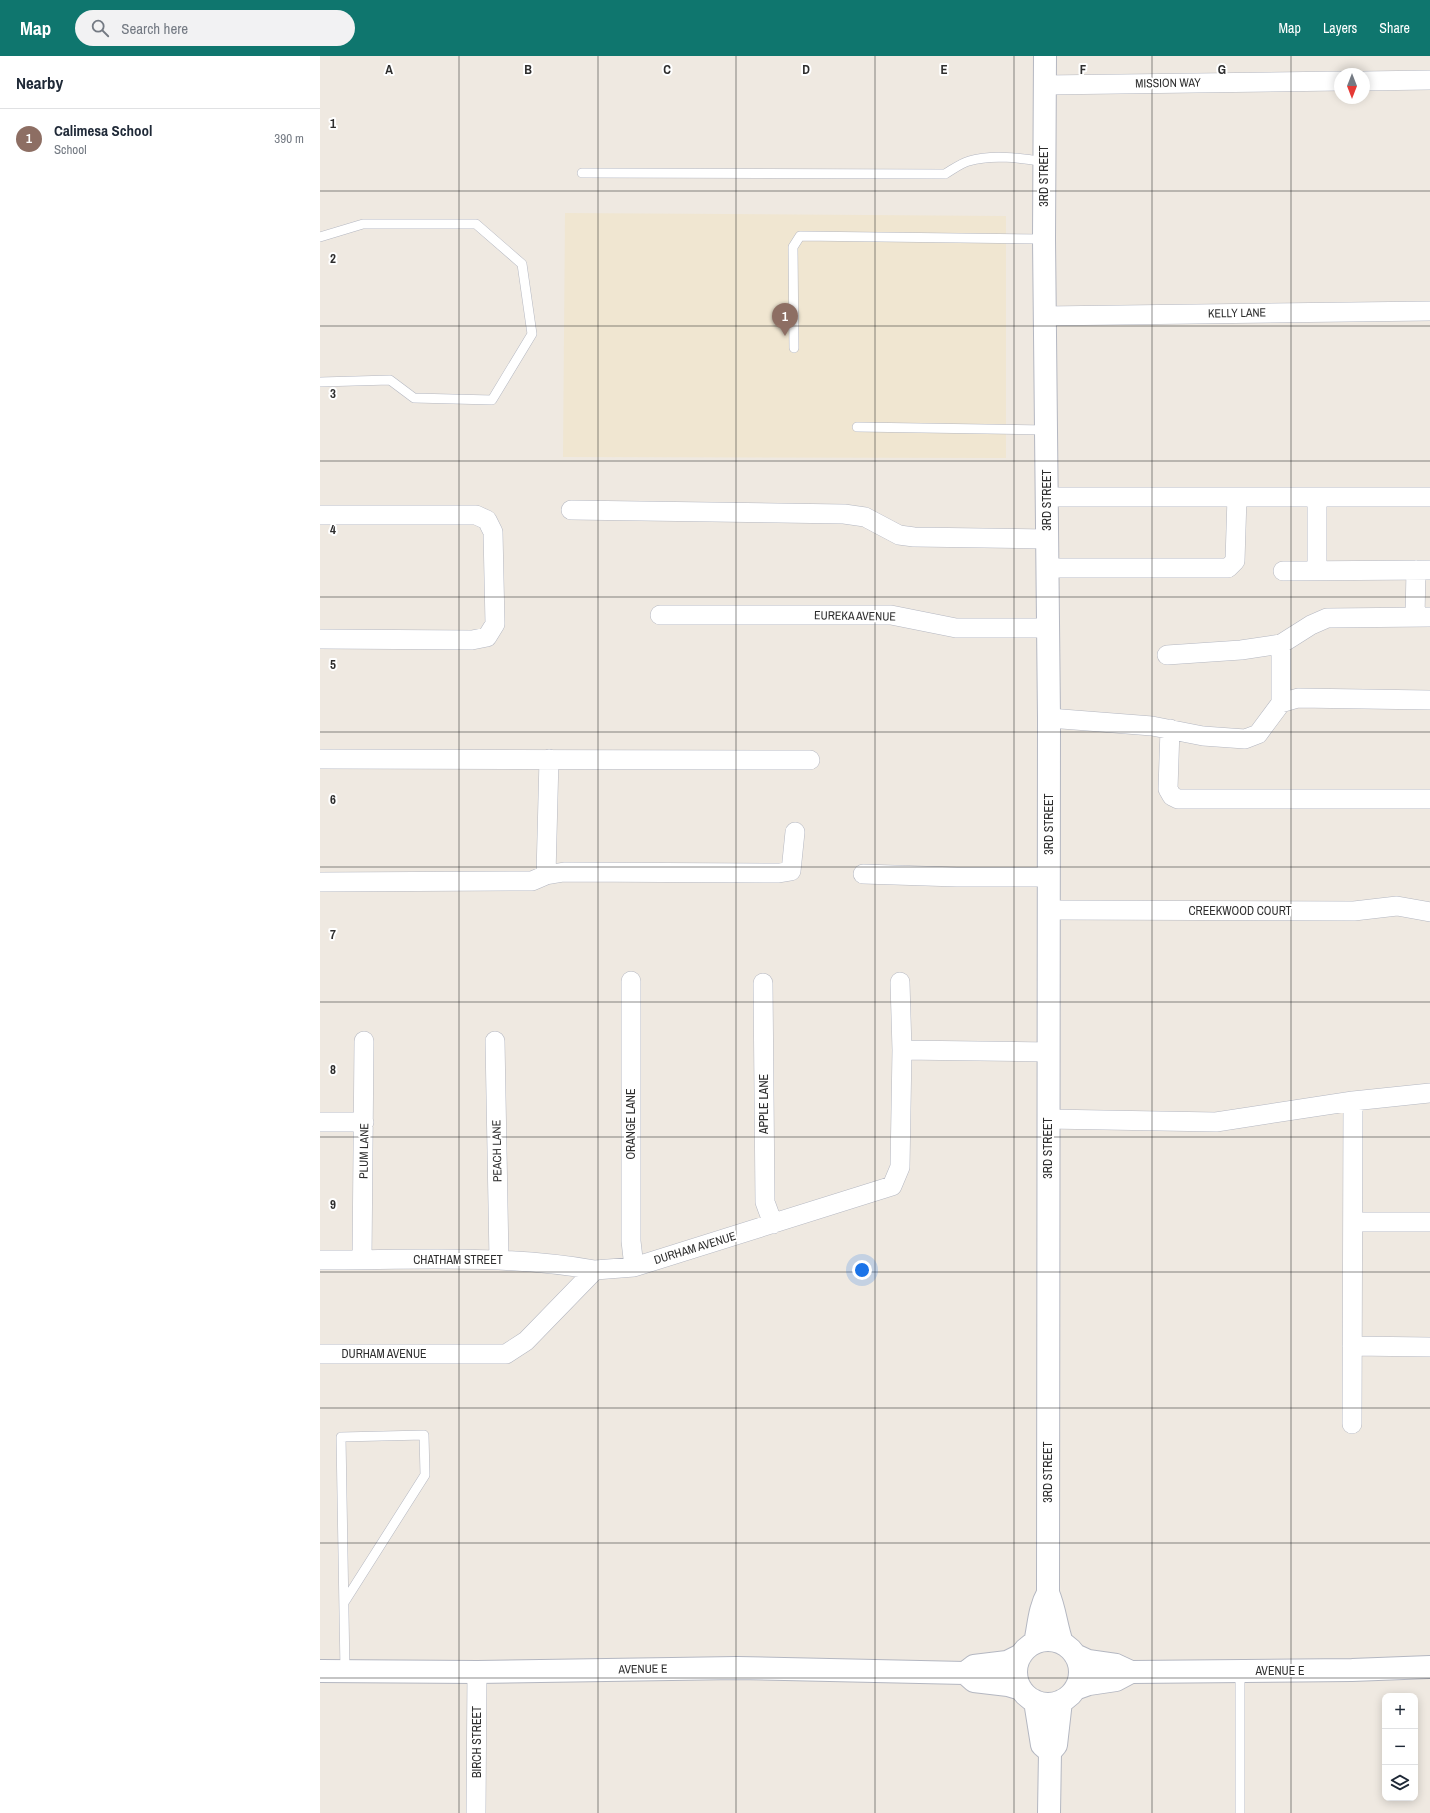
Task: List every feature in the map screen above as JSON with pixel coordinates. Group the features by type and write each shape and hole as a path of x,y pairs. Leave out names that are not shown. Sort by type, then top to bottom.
{"street":[{"name":"3RD STREET","path":"1045,56 1044,239 1049,718 1048,1593 1053,1606 1057,1629 1068,1649"},
{"path":"1370,81 1430,80"},
{"name":"MISSION WAY","path":"1045,84 1334,81"},
{"name":"KELLY LANE","path":"1045,316 1430,311"},
{"path":"1047,497 1430,497"},
{"path":"1048,568 1228,568 1235,561 1237,497"},
{"path":"1317,497 1317,571"},
{"path":"571,510 844,514 865,517 899,535 914,537 1047,538"},
{"path":"320,515 476,515 487,520 493,532 495,624 487,637 472,640 320,639"},
{"path":"1168,655 1240,650 1281,644 1327,618 1423,617 1423,570 1283,571"},
{"name":"EUREKA AVENUE","path":"660,615 891,615 956,628 1048,628"},
{"path":"1049,718 1152,726 1203,736 1245,739 1258,734 1281,703 1281,644"},
{"path":"1281,703 1298,698 1430,700"},
{"path":"1170,729 1168,789 1172,796 1178,799 1430,799"},
{"path":"320,759 810,760"},
{"path":"546,875 549,760"},
{"path":"320,882 532,881 546,875 564,872 779,873 792,870 795,832"},
{"path":"863,874 957,877 1048,877"},
{"name":"CREEKWOOD COURT","path":"1048,910 1348,912 1397,906 1430,912"},
{"name":"ORANGE LANE","path":"631,981 631,1241 634,1267"},
{"name":"DURHAM AVENUE","path":"320,1354 506,1354 526,1341 595,1270 634,1267 892,1186 900,1168 902,1050 900,982"},
{"name":"APPLE LANE","path":"763,983 765,1202 773,1224"},
{"name":"PLUM LANE","path":"362,1260 364,1042"},
{"name":"PEACH LANE","path":"494,1042 499,1260"},
{"path":"902,1050 1048,1052"},
{"path":"1048,1119 1216,1122 1353,1101 1430,1093"},
{"path":"1352,1424 1353,1101"},
{"path":"320,1122 364,1122"},
{"path":"1353,1222 1430,1222"},
{"name":"CHATHAM STREET","path":"320,1260 499,1260 554,1263 595,1270"},
{"path":"1352,1346 1430,1347"},
{"name":"3RD STREET","path":"1028,1649 1038,1630 1041,1606 1048,1593"},
{"path":"1028,1695 1052,1704 1068,1695 1079,1681 1080,1672 1068,1649 1053,1640 1028,1649 1018,1663 1016,1672 1017,1681 1028,1695 1042,1745 1050,1752"},
{"name":"AVENUE E","path":"320,1671 477,1672 737,1668 965,1673 974,1666 1007,1662 1028,1649"},
{"name":"AVENUE E","path":"1068,1649 1088,1660 1116,1665 1131,1672 1352,1670 1430,1667"},
{"name":"BIRCH STREET","path":"476,1813 477,1672"},
{"name":"AVENUE E","path":"1068,1695 1089,1684 1116,1680 1131,1672"},
{"name":"AVENUE E","path":"965,1673 974,1681 1008,1685 1028,1695"},
{"path":"1048,1813 1050,1752 1056,1745 1068,1695"}],"lane":[{"path":"582,173 944,174 969,161 986,158 1025,159 1044,162"},
{"path":"320,237 363,224 476,224 522,264 532,334 492,400 414,398 390,380 320,382"},
{"path":"794,348 794,247 800,236 1044,239"},
{"path":"857,428 1047,430"},
{"path":"345,1601 426,1475 424,1435 341,1437 345,1671"},
{"path":"1240,1671 1240,1813"}],"shaded area":[{"path":"565,213 1006,216 1006,458 563,457"}],"place":[{"name":"Calimesa School","path":"785,336"}]}
